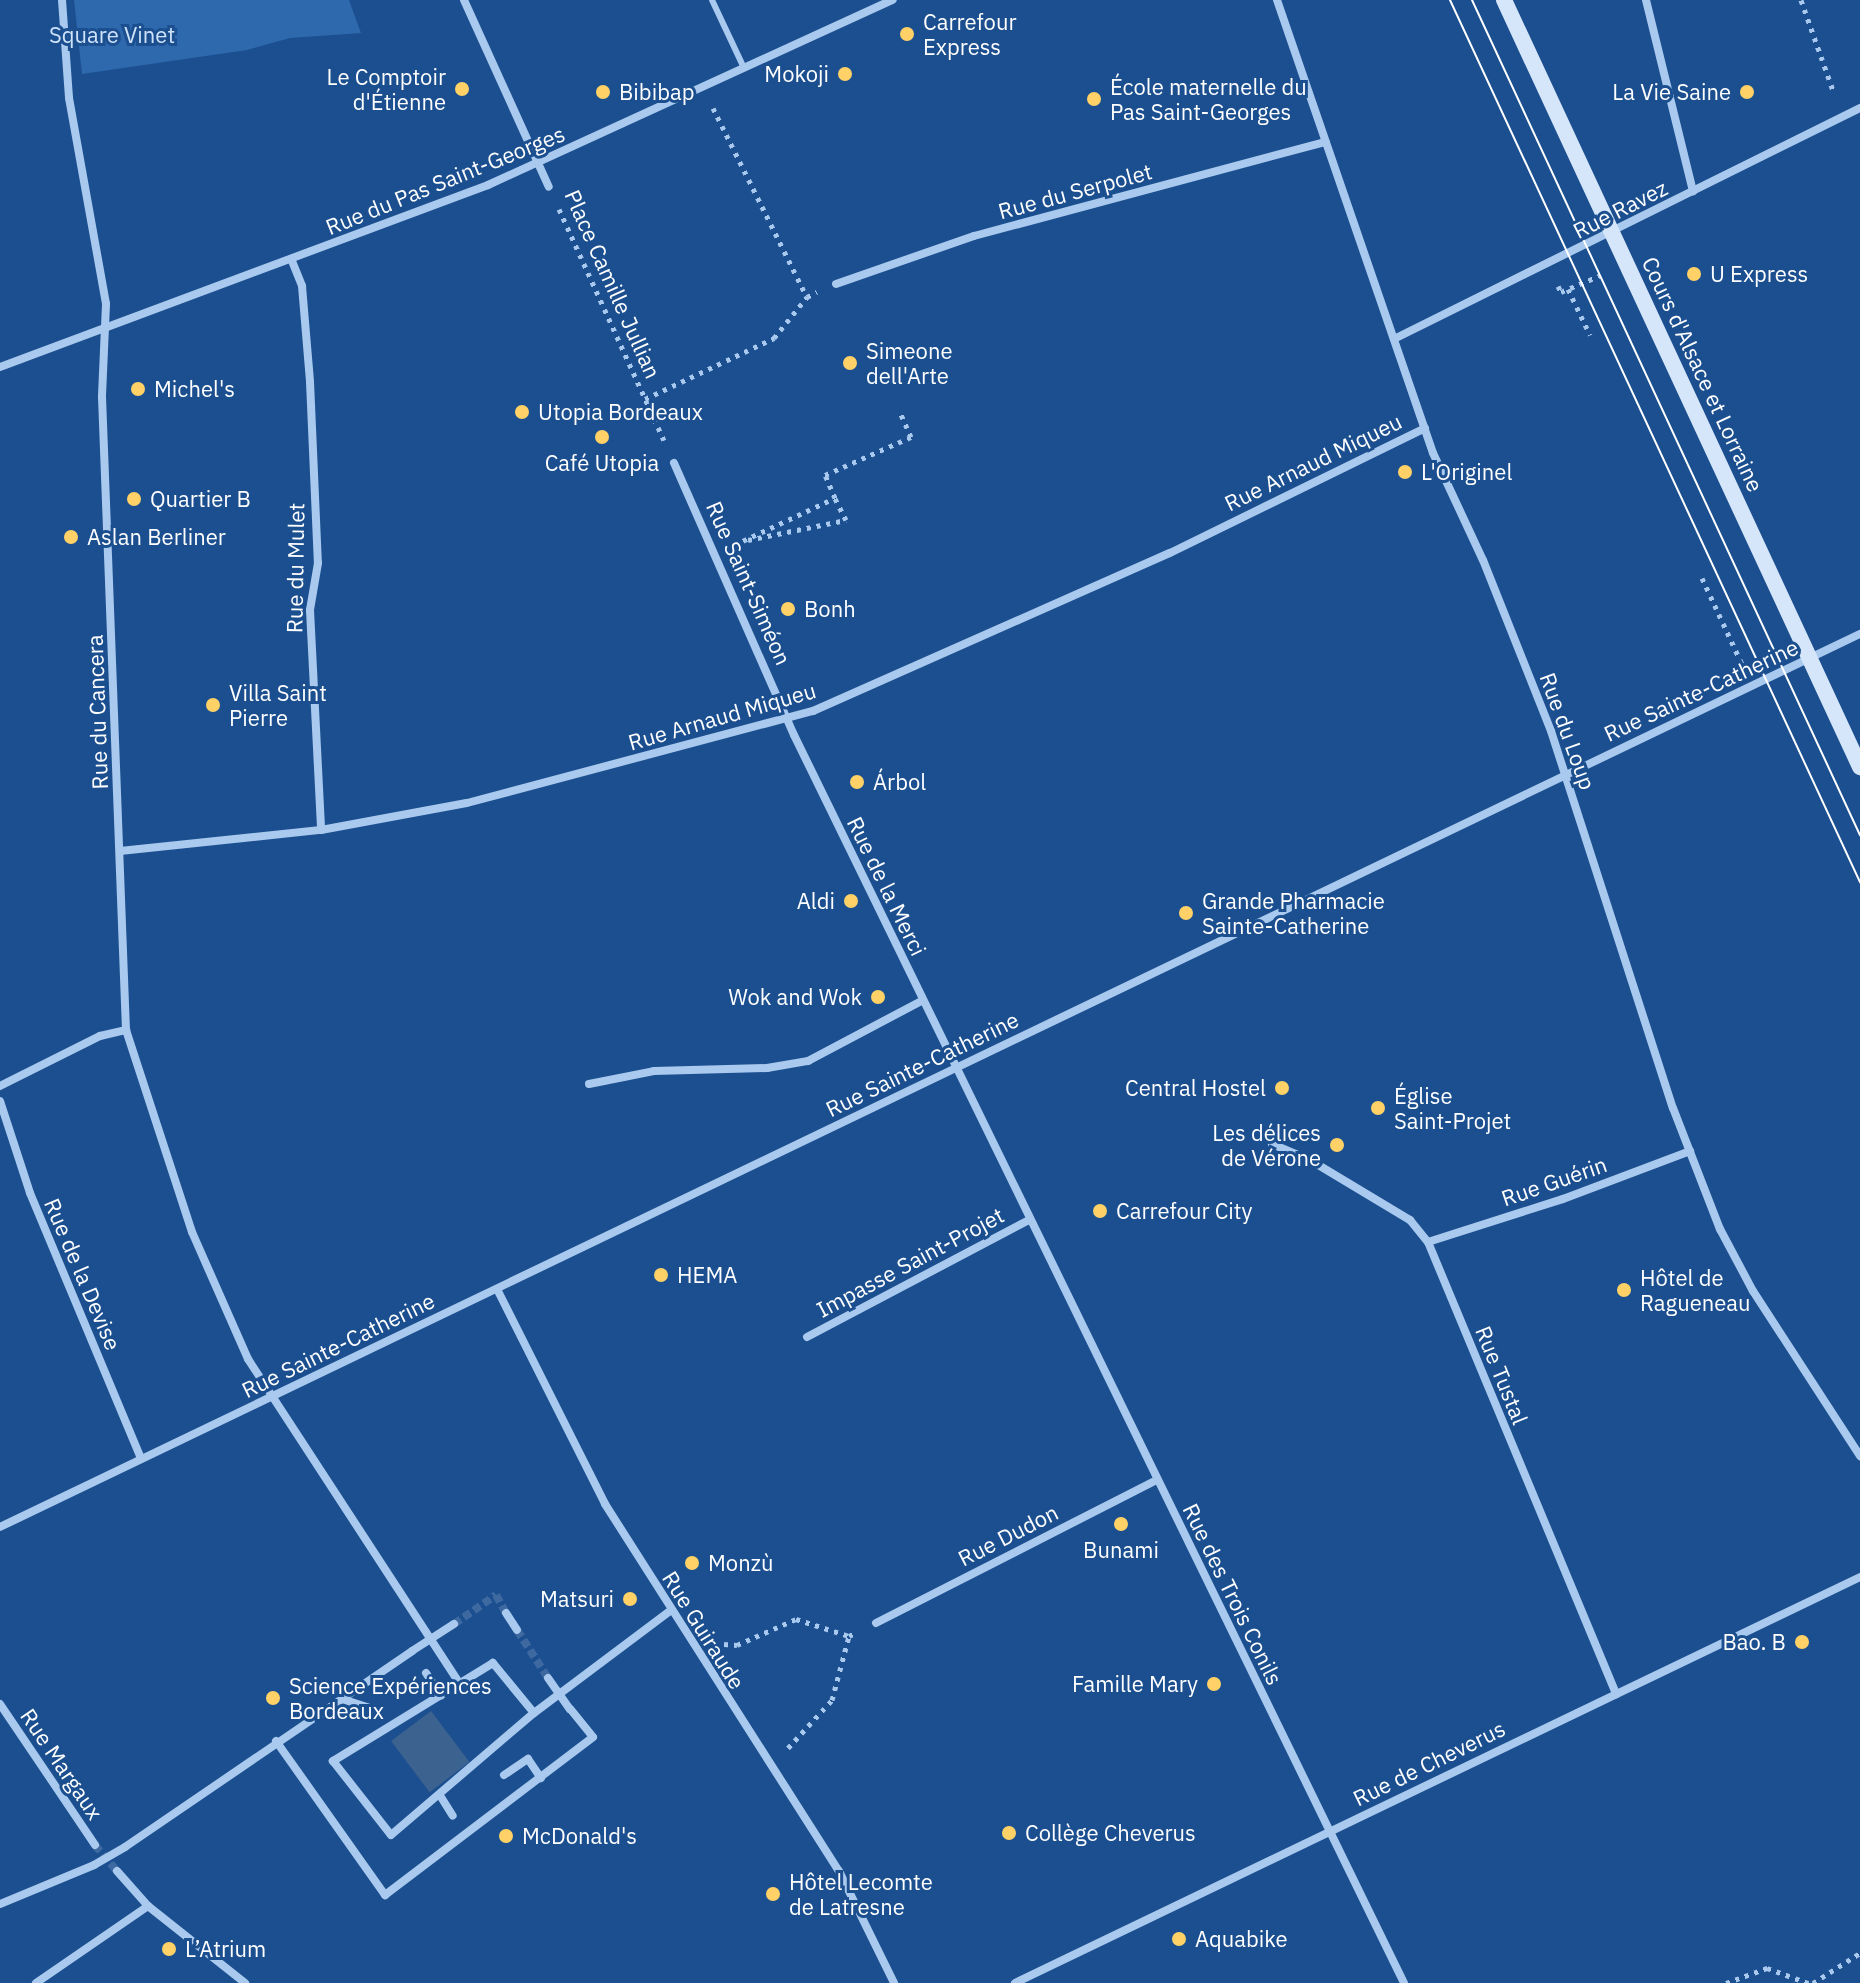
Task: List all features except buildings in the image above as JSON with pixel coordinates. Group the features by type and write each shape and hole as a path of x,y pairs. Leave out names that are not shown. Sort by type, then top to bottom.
{"street":[{"name":"Rue du Cancera","path":"62,0 69,98 106,304 104,331 126,1030 192,1232 248,1359 460,1684"},
{"name":"Place Camille Jullian","path":"464,0 549,187"},
{"name":"Rue du Pas Saint-Georges","path":"0,367 292,261 538,163 893,0"},
{"name":"Rue du Loup","path":"1277,0 1425,428 1483,560 1565,775 1690,1151 1720,1229 1753,1291 1860,1456"},
{"name":"Cours d'Alsace et Lorraine","path":"1504,0 1860,767"},
{"path":"1646,0 1693,191"},
{"name":"Rue Ravez","path":"1394,339 1860,108"},
{"name":"Rue du Serpolet","path":"836,284 974,236 1326,142"},
{"name":"Rue du Mulet","path":"292,261 302,286 310,382 318,563 310,610 321,830"},
{"name":"Rue Arnaud Miqueu","path":"120,851 321,830 467,803 790,718 1170,553 1425,428"},
{"name":"Rue Saint-Siméon","path":"674,463 790,718"},
{"name":"Rue Sainte-Catherine","path":"0,1527 1860,634"},
{"name":"Rue de la Merci","path":"790,718 1029,1220"},
{"path":"589,1084 654,1071 767,1068 808,1061 923,1000"},
{"path":"0,1086 100,1036 126,1030"},
{"name":"Rue de la Devise","path":"0,1101 30,1193 141,1459"},
{"name":"Rue Tustal","path":"1272,1144 1310,1160 1410,1220 1428,1242 1616,1694"},
{"name":"Rue Guérin","path":"1428,1242 1563,1199 1690,1151"},
{"name":"Impasse Saint-Projet","path":"807,1337 1029,1220"},
{"name":"Rue des Trois Conils","path":"1029,1220 1404,1983"},
{"name":"Rue Guiraude","path":"497,1289 605,1504 670,1611 839,1871 894,1983"},
{"name":"Rue Dudon","path":"876,1623 1157,1480"},
{"name":"Rue de Cheverus","path":"1015,1983 1860,1577"},
{"path":"534,1713 493,1663 333,1761 391,1835 441,1797 534,1713 670,1611"},
{"path":"506,1613 517,1630"},
{"path":"0,1904 94,1865 125,1847 276,1741 454,1624"},
{"path":"426,1673 441,1695"},
{"path":"276,1741 385,1895 593,1737 548,1678"},
{"path":"342,1699 372,1709"},
{"name":"Rue Margaux","path":"0,1704 95,1845"},
{"path":"504,1775 528,1759 541,1778"},
{"path":"441,1797 453,1816"},
{"path":"117,1871 148,1906 245,1983"},
{"path":"36,1983 148,1906"}],"lane":[{"path":"712,0 744,68"}],"path":[{"path":"1801,0 1842,117"},
{"path":"645,399 774,338 807,297 704,87"},
{"name":"Place Camille Jullian","path":"549,187 674,463"},
{"path":"1568,289 1590,335"},
{"path":"739,542 846,520 825,475 911,437 900,412"},
{"path":"717,557 739,542 835,498"},
{"path":"1702,578 1752,686"},
{"path":"716,1644 737,1645 796,1619 849,1636 832,1700 768,1763"},
{"path":"1726,1983 1767,1968 1810,1983 1860,1953"}],"green space":[{"name":"Square Vinet","path":"74,0 349,0 361,33 290,38 247,50 82,74"}],"shaded area":[{"path":"431,1711 470,1762 430,1792 391,1741"}],"tunnel":[{"path":"454,1624 496,1595 506,1613"},
{"path":"517,1630 548,1678"},
{"path":"95,1845 117,1871"}],"tram line":[{"path":"1450,0 1860,882"},
{"path":"1472,0 1860,835"}],"place":[{"name":"Carrefour Express","path":"907,34"},
{"name":"Mokoji","path":"845,74"},
{"name":"Le Comptoir d'Étienne","path":"462,89"},
{"name":"Bibibap","path":"603,92"},
{"name":"La Vie Saine","path":"1747,92"},
{"name":"École maternelle du Pas Saint-Georges","path":"1094,99"},
{"name":"U Express","path":"1694,274"},
{"name":"Simeone dell'Arte","path":"850,363"},
{"name":"Michel's","path":"138,389"},
{"name":"Utopia Bordeaux","path":"522,412"},
{"name":"Café Utopia","path":"602,437"},
{"name":"L'Originel","path":"1405,472"},
{"name":"Quartier B","path":"134,499"},
{"name":"Aslan Berliner","path":"71,537"},
{"name":"Bonh","path":"788,609"},
{"name":"Villa Saint Pierre","path":"213,705"},
{"name":"Árbol","path":"857,782"},
{"name":"Aldi","path":"851,901"},
{"name":"Grande Pharmacie Sainte-Catherine","path":"1186,913"},
{"name":"Wok and Wok","path":"878,997"},
{"name":"Central Hostel","path":"1282,1088"},
{"name":"Église Saint-Projet","path":"1378,1108"},
{"name":"Les délices de Vérone","path":"1337,1145"},
{"name":"Carrefour City","path":"1100,1211"},
{"name":"HEMA","path":"661,1275"},
{"name":"Hôtel de Ragueneau","path":"1624,1290"},
{"name":"Bunami","path":"1121,1524"},
{"name":"Monzù","path":"692,1563"},
{"name":"Matsuri","path":"630,1599"},
{"name":"Bao. B","path":"1802,1642"},
{"name":"Famille Mary","path":"1214,1684"},
{"name":"Science Expériences Bordeaux","path":"273,1698"},
{"name":"Collège Cheverus","path":"1009,1833"},
{"name":"McDonald's","path":"506,1836"},
{"name":"Hôtel Lecomte de Latresne","path":"773,1894"},
{"name":"Aquabike","path":"1179,1939"},
{"name":"L’Atrium","path":"169,1949"}]}
